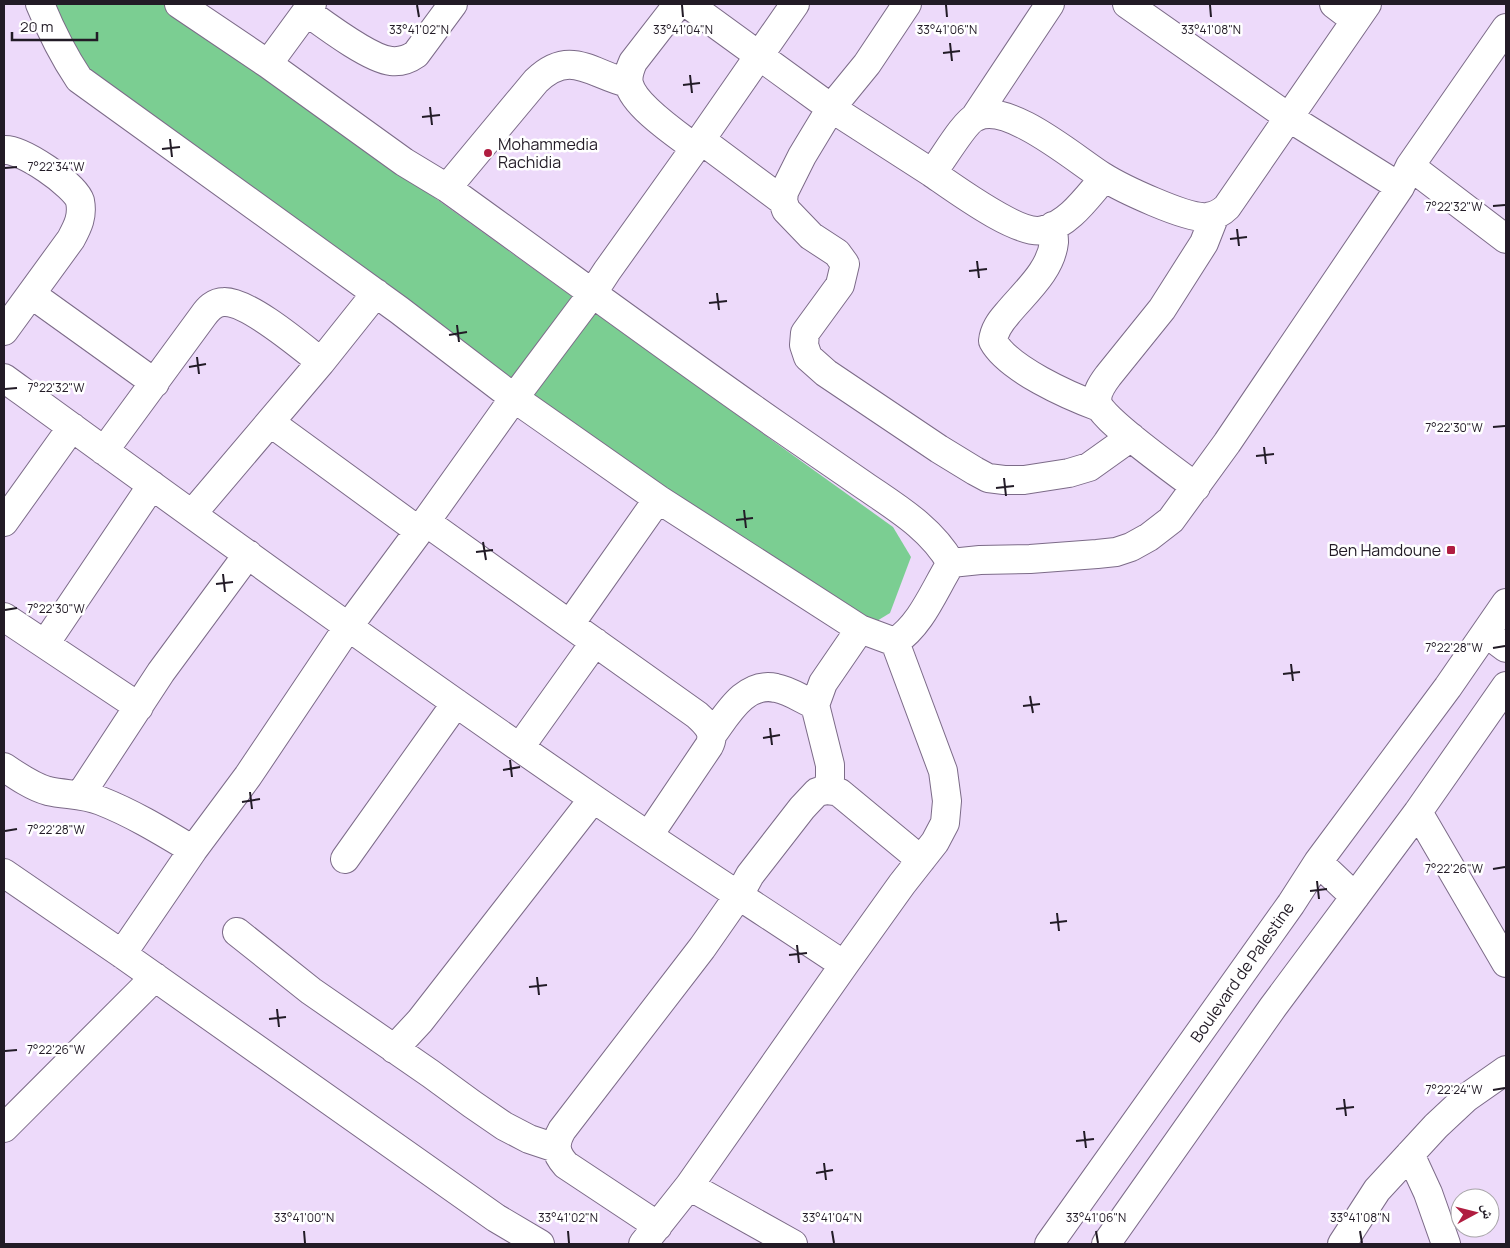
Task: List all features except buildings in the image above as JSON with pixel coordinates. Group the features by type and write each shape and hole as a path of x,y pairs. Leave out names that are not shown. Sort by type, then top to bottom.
{"street":[{"path":"40,4 63,55 79,79 376,293 514,398 658,500 860,629 895,642"},
{"path":"179,4 268,64 404,162 447,188 592,294 902,511 934,538 951,563"},
{"path":"268,64 309,8 359,48 389,61 399,61 409,59 416,54 453,4"},
{"path":"783,201 653,115 632,93 628,83 629,72 633,62 688,4 831,108 1001,217 1021,227 1032,231 1042,231 1053,226 1081,205 1104,178"},
{"path":"122,954 193,850 248,776 348,627 592,294 606,271 698,144 795,4"},
{"path":"907,4 867,64 831,108 791,176 784,192 783,201 786,210 811,236 837,253 845,264 840,285 805,333 804,345 808,357 834,379 939,449 988,478 1024,480 1089,467 1102,460 1131,437"},
{"path":"932,173 966,125 975,117 1050,4"},
{"path":"1127,4 1288,117 1405,177 1506,239"},
{"path":"975,117 988,114 1019,121 1104,178 1168,208 1195,216 1207,217 1215,215 1221,213 1227,207 1288,117 1352,9"},
{"path":"951,563 1097,554 1123,550 1149,537 1171,520 1196,488 1506,28"},
{"path":"447,188 547,70 558,66 578,65 614,80 628,83"},
{"path":"4,150 10,150 31,158 72,190 79,200 81,213 78,225 71,239 4,330"},
{"path":"1099,407 1097,399 1101,386 1119,360 1162,309 1204,243 1215,215"},
{"path":"1053,226 1054,243 1049,260 1039,276 1000,322 995,331 993,341 1008,358 1031,374 1073,397 1099,407 1131,437 1196,488"},
{"path":"192,514 271,423 376,293"},
{"path":"31,294 154,383"},
{"path":"104,451 209,308 217,303 224,302 244,308 275,326 321,362"},
{"path":"4,378 348,627 593,799 844,965"},
{"path":"271,423 570,624 697,715 708,726 712,735 712,741 649,835"},
{"path":"4,522 72,427"},
{"path":"45,644 152,485"},
{"path":"570,624 658,500"},
{"path":"81,794 161,672 248,554"},
{"path":"895,642 904,636 923,612 951,563"},
{"name":"Boulevard de Palestine","path":"1049,1244 1291,904 1318,862 1448,687 1496,641 1506,603"},
{"path":"4,617 139,707"},
{"path":"827,790 830,778 830,765 815,705 823,683 860,629"},
{"path":"520,747 595,642"},
{"path":"895,642 943,771 947,801 945,823 935,842 844,965 688,1186 650,1235 559,1157 556,1148 557,1139 562,1130 702,948 739,895 750,875 802,808 817,792 835,790 840,793 921,860"},
{"path":"1106,1244 1273,1006 1418,812 1506,686"},
{"path":"712,735 740,699 757,688 777,688 815,705"},
{"path":"345,859 456,703"},
{"path":"4,767 45,790 63,794 81,794 101,801 144,820 193,850"},
{"path":"394,1048 420,1021 593,799"},
{"path":"1418,812 1506,963"},
{"path":"1318,862 1355,897"},
{"path":"9,885 122,954 496,1218 540,1244"},
{"path":"237,932 312,992 504,1126 529,1139 556,1148"},
{"path":"4,1128 155,977"},
{"path":"1342,1244 1377,1190 1436,1126 1466,1098 1506,1070"},
{"path":"1410,1154 1428,1193 1446,1244"},
{"path":"688,1186 793,1244"}],"green space":[{"path":"36,4 165,4 893,527 911,557 890,613 862,630 63,75"}],"place":[{"name":"Mohammedia Rachidia","path":"488,153"},
{"name":"Ben Hamdoune","path":"1451,550"}]}
